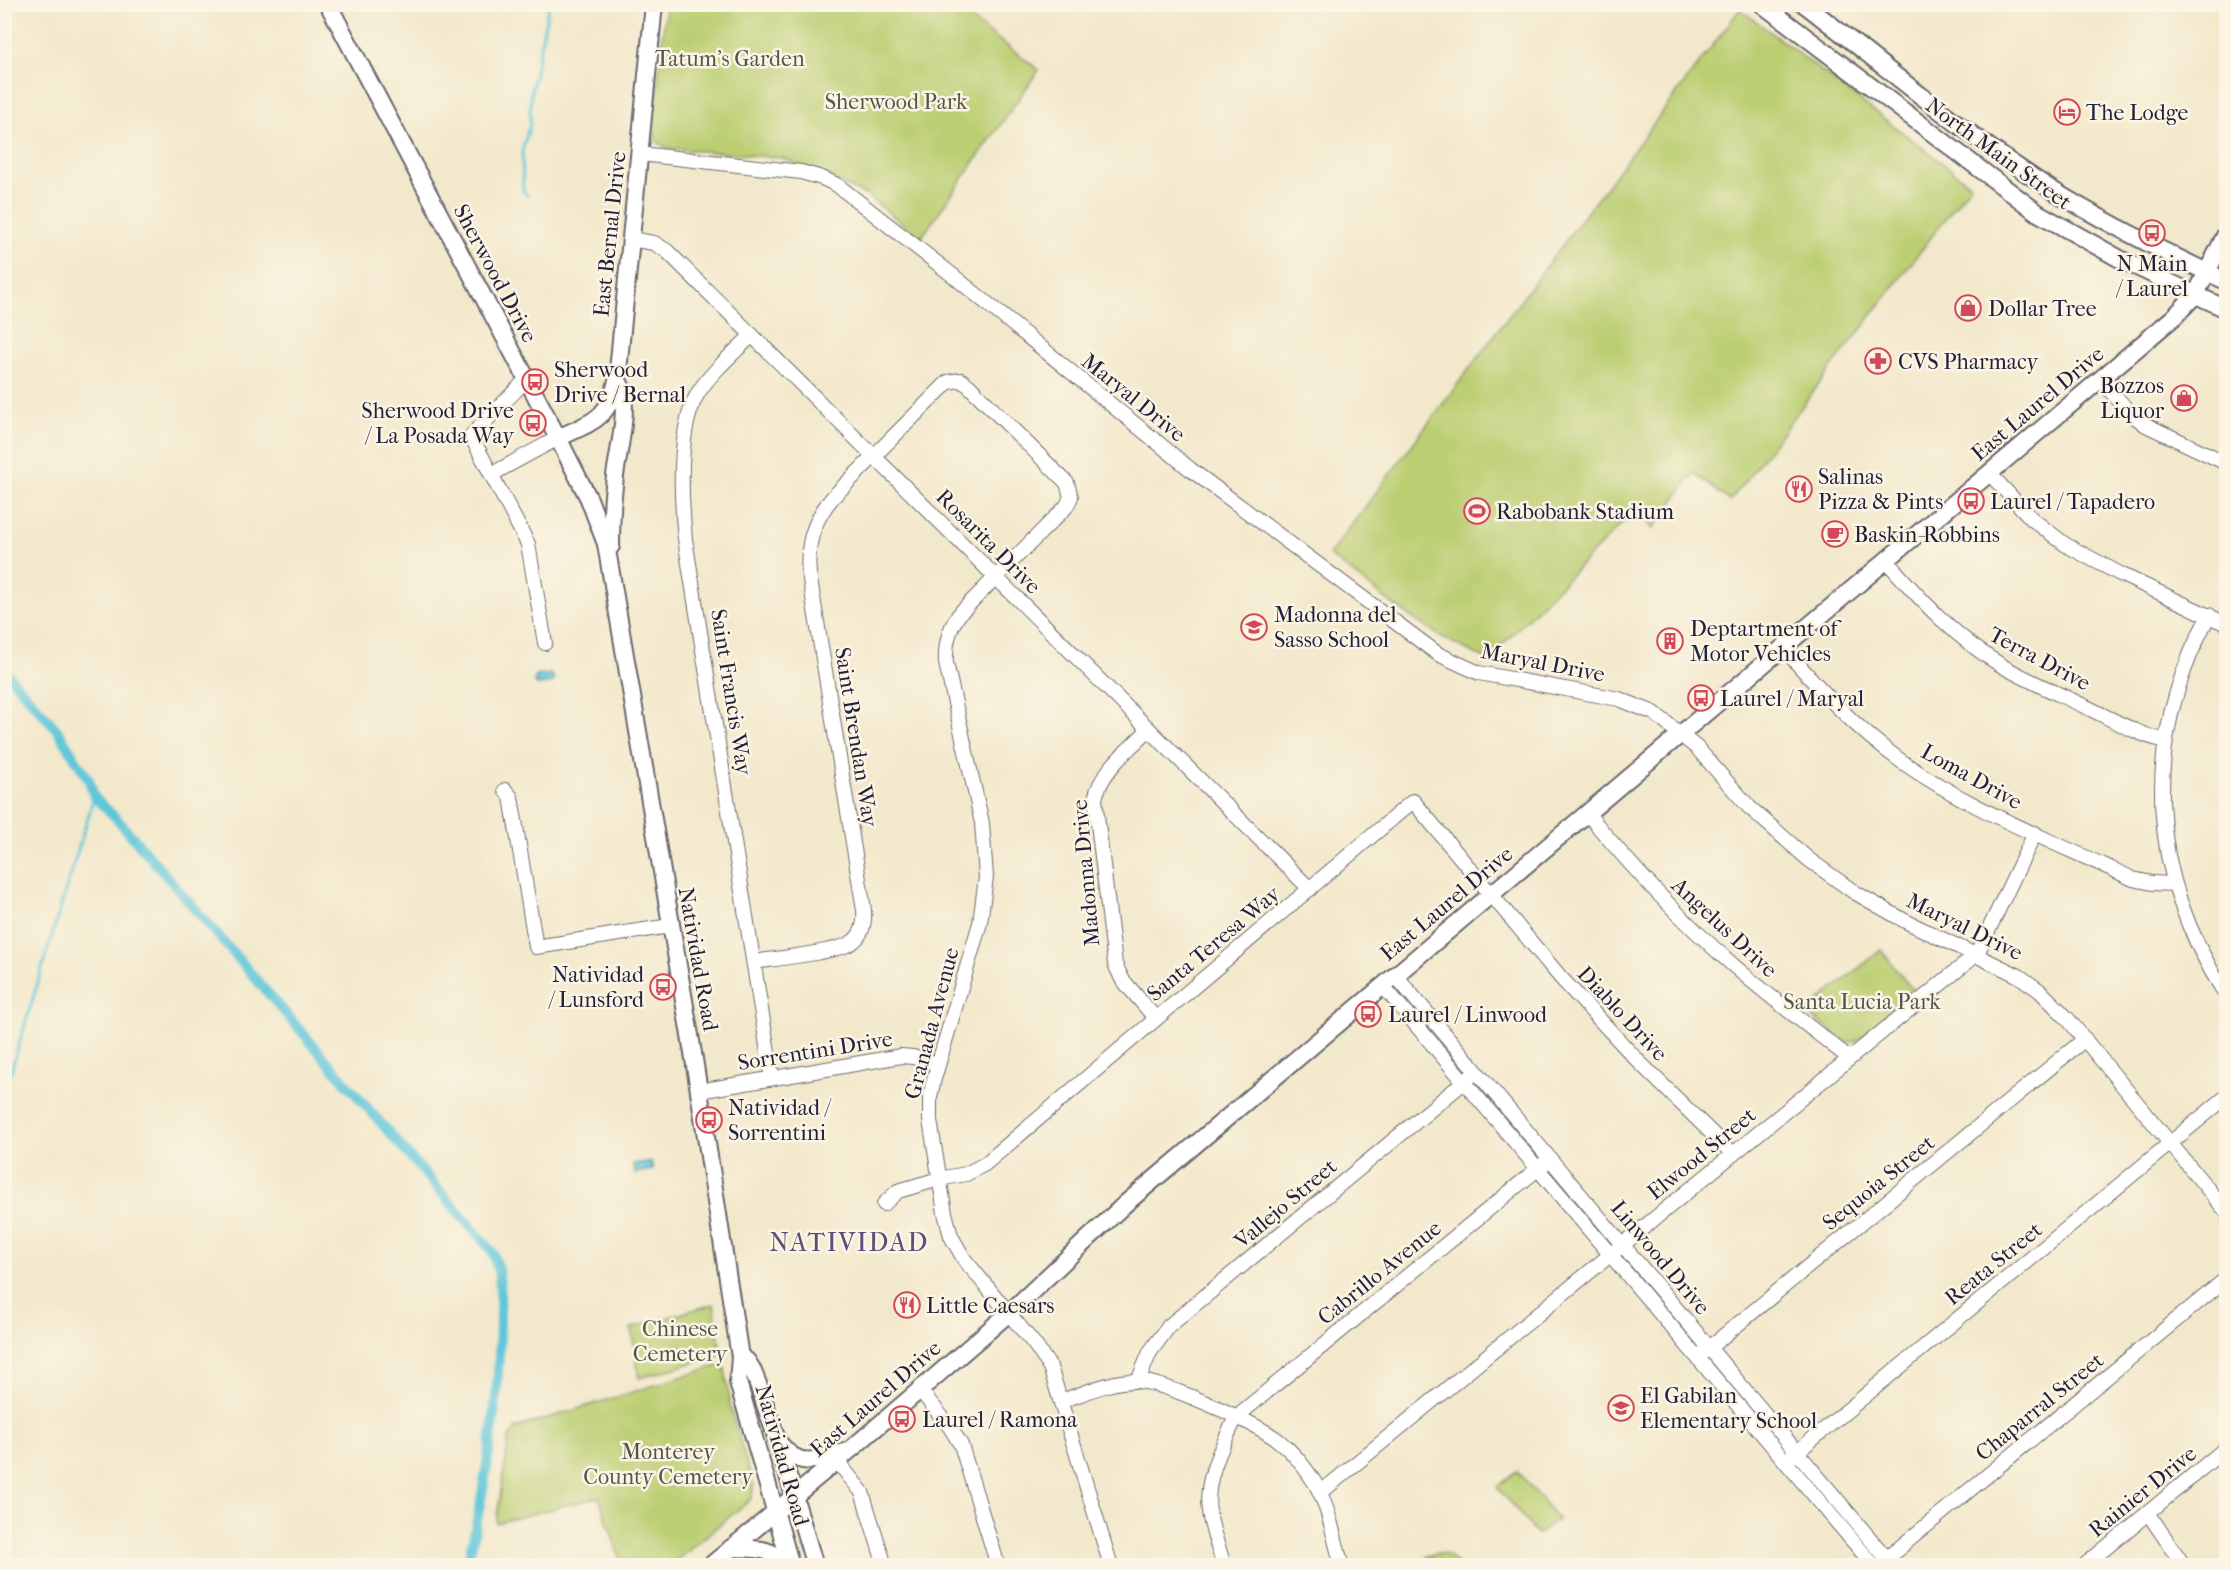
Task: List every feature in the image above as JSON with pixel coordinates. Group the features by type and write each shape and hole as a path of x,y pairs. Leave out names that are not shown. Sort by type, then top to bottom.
{"main road":[{"name":"Sherwood Drive","path":"328,4 558,438 598,520 611,568"},
{"name":"East Bernal Drive","path":"558,438 600,416 609,407 618,381 654,4"},
{"name":"North Main Street","path":"1762,4 2038,213 2091,244 2226,309"},
{"name":"North Main Street","path":"1804,4 2030,175 2098,216 2226,281"},
{"name":"East Laurel Drive","path":"710,1566 1009,1314 1125,1204 2182,310 2196,294 2226,234"},
{"path":"611,568 613,503 623,414 623,396 618,381"},
{"name":"Natividad Road","path":"611,568 699,1091 740,1357 738,1382 790,1566"},
{"name":"Natividad Road","path":"740,1357 747,1361 752,1369 778,1442 815,1566"},
{"path":"778,1442 793,1458 802,1461 844,1455"},
{"path":"731,1548 770,1551 780,1556 790,1566"}],"street":[{"name":"Maryal Drive","path":"640,154 801,172 837,185 951,274 1190,469 1438,654 1463,667 1491,676 1619,699 1654,714 1696,747 1749,807 1808,860 1854,892 1889,912 1977,954 2034,986 2061,1011 2085,1039 2226,1211"},
{"name":"Rosarita Drive","path":"630,239 663,247 1310,889"},
{"name":"Saint Francis Way","path":"752,335 708,380 692,405 686,427 682,499 685,539 772,1077"},
{"path":"2100,379 2130,412 2146,425 2226,463"},
{"path":"526,380 471,436 528,544 545,643"},
{"name":"Granada Avenue","path":"874,456 952,380 964,382 1067,483 1071,497 1066,507 958,615 946,644 948,670 982,823 987,877 980,923 938,1064 929,1113 947,1221 958,1250 1046,1360 1062,1401 1111,1566"},
{"path":"492,474 558,438"},
{"name":"Saint Brendan Way","path":"754,962 841,947 855,940 864,926 864,910 808,561 812,535 822,511 874,456"},
{"path":"1989,473 2032,519 2066,545 2086,557 2226,624"},
{"name":"Terra Drive","path":"1887,560 1936,615 1964,639 1998,663 2144,735 2166,741"},
{"path":"2209,615 2195,641 2179,683 2166,741 2162,780 2163,810 2165,840 2174,884 2199,948 2226,995"},
{"name":"Loma Drive","path":"1784,647 1838,708 1896,757 1943,788 2139,881 2174,884"},
{"name":"Madonna Drive","path":"1149,729 1107,772 1098,787 1095,799 1115,964 1122,978 1156,1019"},
{"path":"505,790 511,797 536,947 670,926"},
{"name":"Santa Teresa Way","path":"884,1204 898,1191 966,1174 984,1164 1413,801 1491,895"},
{"name":"Angelus Drive","path":"1587,813 1634,868 1706,941 1776,1001 1849,1058"},
{"name":"Elwood Street","path":"1320,1492 1977,954 2035,833"},
{"name":"Diablo Drive","path":"1491,895 1561,978 1622,1044 1732,1154"},
{"name":"Linwood Drive","path":"1396,975 1476,1072 1610,1254 1785,1461 1883,1564"},
{"name":"Linwood Drive","path":"1383,986 1465,1082 1623,1244 1797,1451 1883,1564"},
{"name":"Sequoia Street","path":"1698,1357 2085,1039"},
{"name":"Sorrentini Drive","path":"699,1091 901,1056 938,1064"},
{"name":"Vallejo Street","path":"1138,1381 1150,1352 1169,1326 1476,1072"},
{"name":"Reata Street","path":"1785,1461 2226,1098"},
{"name":"Cabrillo Avenue","path":"1236,1418 1544,1163"},
{"name":"Chaparral Street","path":"1883,1564 2226,1279"},
{"path":"1062,1401 1116,1383 1138,1381 1161,1386 1269,1434 1285,1446 1303,1465 1320,1492 1342,1566"},
{"path":"920,1390 946,1421 961,1445 998,1566"},
{"path":"1224,1566 1209,1513 1208,1494 1217,1462 1236,1418"},
{"name":"Rainier Drive","path":"2084,1566 2226,1448"},
{"path":"844,1455 862,1492 885,1566"},
{"path":"2148,1513 2184,1566"}],"green space":[{"name":"Sherwood Park","path":"666,5 953,5 1039,70 921,238 866,195 783,158 667,148 657,142 653,130"},
{"path":"1740,9 1971,185 1730,501 1694,473 1653,529 1637,508 1488,659 1445,639 1425,626 1329,555"},
{"name":"Santa Lucia Park","path":"1881,950 1915,993 1858,1040 1846,1042 1805,1012"},
{"name":"Chinese Cemetery","path":"714,1304 721,1355 639,1378 631,1328"},
{"name":"Monterey County Cemetery","path":"720,1365 725,1369 731,1410 754,1487 751,1499 671,1565 622,1565 599,1497 496,1523 509,1437 516,1428"},
{"path":"1517,1471 1558,1519 1538,1535 1497,1487"},
{"path":"1436,1553 1448,1555 1459,1565 1421,1565 1428,1556"}],"water":[{"path":"551,674 554,678 552,683 537,685 534,682 536,676"},
{"path":"651,1161 653,1170 635,1173 633,1164"}],"waterway":[{"path":"527,195 523,191 522,151 530,124 531,92 549,4"},
{"path":"4,670 58,731 89,780 94,797 117,819 491,1250 499,1274 500,1291 498,1379 486,1473 467,1566"},
{"path":"4,1094 94,797"}],"place":[{"name":"The Lodge","path":"2067,112"},
{"name":"N Main / Laurel","path":"2152,233"},
{"name":"Dollar Tree","path":"1968,308"},
{"name":"CVS Pharmacy","path":"1878,361"},
{"name":"Sherwood Drive / Bernal","path":"535,382"},
{"name":"Bozzos Liquor","path":"2184,398"},
{"name":"Sherwood Drive / La Posada Way","path":"533,423"},
{"name":"Salinas Pizza & Pints","path":"1799,489"},
{"name":"Laurel / Tapadero","path":"1971,501"},
{"name":"Rabobank Stadium","path":"1477,511"},
{"name":"Baskin-Robbins","path":"1835,534"},
{"name":"Madonna del Sasso School","path":"1254,627"},
{"name":"Deptartment of Motor Vehicles","path":"1670,641"},
{"name":"Laurel / Maryal","path":"1701,698"},
{"name":"Natividad / Lunsford","path":"663,987"},
{"name":"Laurel / Linwood","path":"1368,1014"},
{"name":"Natividad / Sorrentini","path":"709,1120"},
{"name":"Little Caesars","path":"907,1305"},
{"name":"El Gabilan Elementary School","path":"1621,1408"},
{"name":"Laurel / Ramona","path":"902,1419"}],"district":[{"name":"NATIVIDAD","path":"849,1242"}],"park label":[{"name":"Tatum's Garden","path":"730,58"}]}
